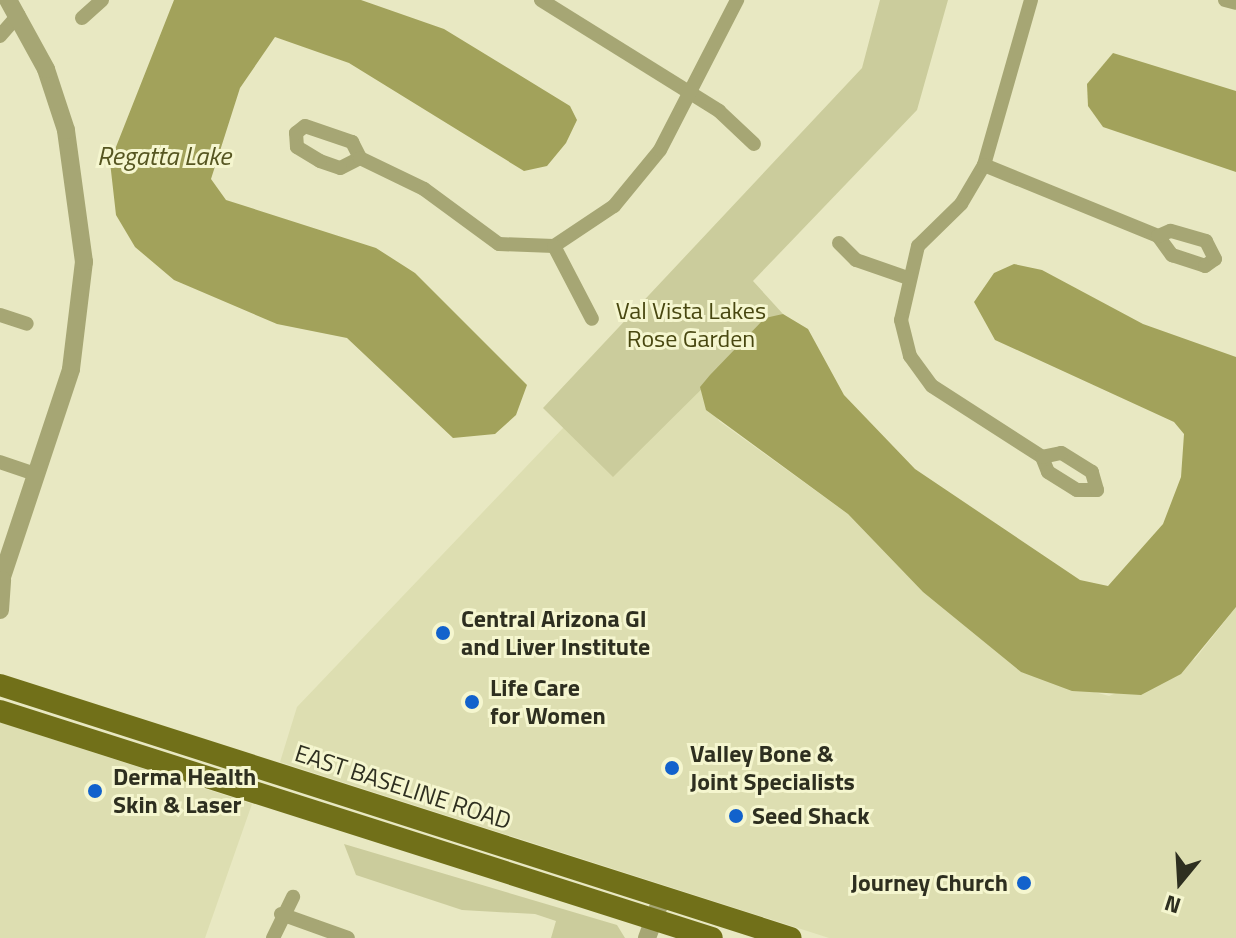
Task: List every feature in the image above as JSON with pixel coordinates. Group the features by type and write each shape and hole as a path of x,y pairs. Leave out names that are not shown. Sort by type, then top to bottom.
{"main road":[{"name":"EAST BASELINE ROAD","path":"0,685 791,938"},
{"name":"EAST BASELINE ROAD","path":"0,711 651,929 712,938"},
{"path":"162,764 169,739"}],"street":[{"path":"82,18 102,0"},
{"path":"541,0 689,93 754,144"},
{"path":"360,158 424,189 499,244 554,246 638,180 689,93 737,0"},
{"path":"1031,0 984,165 961,204 918,246 908,278 901,320 910,356 932,386 1042,457"},
{"path":"1225,0 1236,3"},
{"path":"0,36 9,11"},
{"path":"0,610 1,581 73,355 83,234 62,116 9,11"},
{"path":"984,165 1158,236"},
{"path":"839,243 856,260 908,278"},
{"path":"554,246 592,319"},
{"path":"0,315 27,324"},
{"path":"0,462 37,475"},
{"path":"273,938 281,914 293,897"},
{"path":"651,929 662,897"},
{"path":"281,914 348,938"}],"shaded area":[{"path":"700,387 719,421 848,514 923,592 1021,672 1109,696 1195,659 1236,607 1236,938 829,938 280,762 297,707 564,427 613,476"},
{"path":"0,722 252,804 205,938 0,938"}],"green space":[{"name":"Val Vista Lakes Rose Garden","path":"880,0 948,0 917,110 753,281 783,314 740,341 735,356 613,477 543,408 862,68"},
{"path":"344,844 617,925 625,938 551,938 556,921 535,914 462,910 356,875"}],"water":[{"name":"Regatta Lake","path":"174,0 361,0 444,29 570,106 577,120 566,143 547,166 524,171 349,63 275,37 240,88 211,179 226,200 376,248 415,273 527,385 516,415 495,434 453,438 347,338 277,324 174,280 135,247 116,215 110,162"},
{"path":"1113,53 1236,91 1236,172 1103,127 1088,106 1087,84"},
{"path":"1014,264 1042,270 1143,324 1236,357 1236,607 1181,674 1141,695 1072,691 1021,672 923,592 848,514 706,410 700,387 765,318 783,314 808,329 844,395 915,469 1080,580 1108,586 1163,524 1181,477 1184,434 1174,422 995,340 974,302 994,273"}],"place":[{"name":"Central Arizona GI and Liver Institute","path":"443,633"},
{"name":"Life Care for Women","path":"472,702"},
{"name":"Valley Bone & Joint Specialists","path":"672,768"},
{"name":"Derma Health Skin & Laser","path":"95,791"},
{"name":"Seed Shack","path":"736,816"},
{"name":"Journey Church","path":"1024,883"}]}
